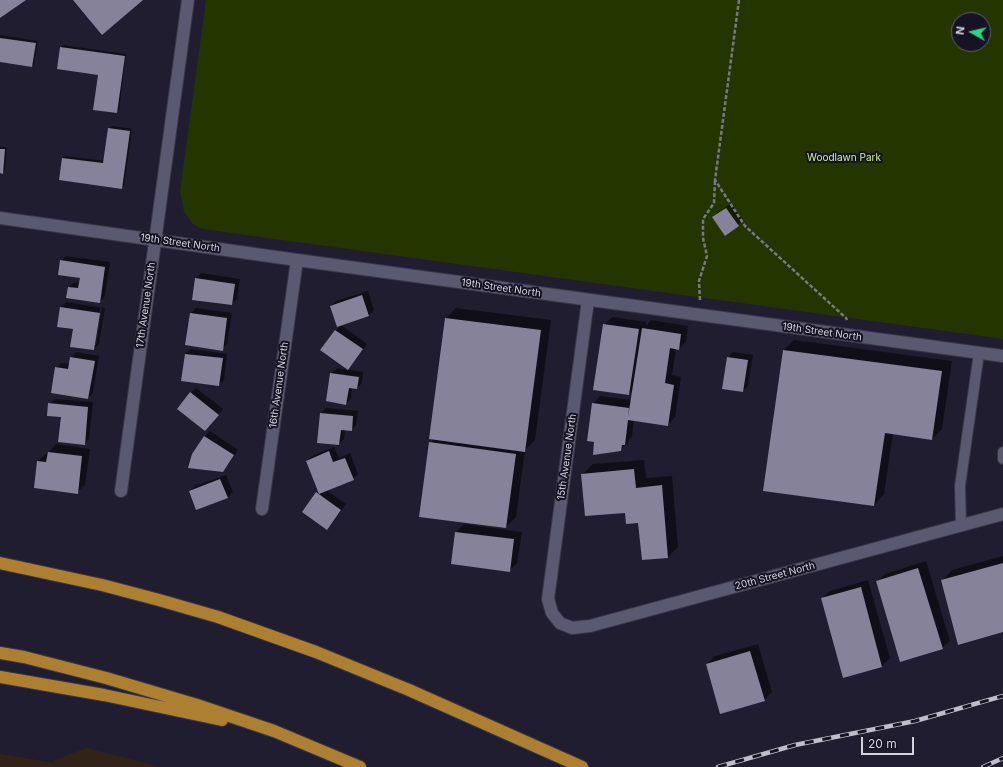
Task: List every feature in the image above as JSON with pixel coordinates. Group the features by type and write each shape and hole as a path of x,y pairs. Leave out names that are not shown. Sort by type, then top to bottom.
{"highway":[{"path":"0,562 12,566 109,587 218,617 330,658 409,690 511,734 582,767"},
{"path":"0,653 24,657 106,678 197,705 274,731 356,765"},
{"path":"0,677 104,695 274,731"}],"street":[{"name":"17th Avenue North","path":"121,491 188,0"},
{"name":"19th Street North","path":"0,218 700,316 1003,356"},
{"name":"16th Avenue North","path":"262,509 297,260"},
{"name":"15th Avenue North","path":"552,613 548,599 588,300"},
{"name":"20th Street North","path":"552,613 560,623 572,628 590,626 1003,514"}],"lane":[{"path":"962,525 960,486 978,353"},
{"path":"1003,452 1003,459"}],"path":[{"path":"700,316 699,280 707,256 703,238 703,219 714,203 715,180 739,0"},
{"path":"715,180 745,226 846,318 853,336"}],"shaded area":[{"path":"86,748 162,767 0,767 0,754 56,763 53,761"}],"green space":[{"name":"Woodlawn Park","path":"206,0 1003,0 1003,339 202,229 193,224 184,212 180,191"}],"building":[{"path":"0,0 26,0 0,18"},
{"path":"73,0 143,0 102,35"},
{"path":"0,38 36,43 32,67 0,62"},
{"path":"60,47 125,56 117,113 93,110 98,75 57,69"},
{"path":"108,128 130,131 122,189 59,180 62,158 103,163"},
{"path":"0,149 5,149 3,174 0,173"},
{"path":"726,208 739,226 725,236 712,217"},
{"path":"60,260 105,267 100,303 66,298 68,287 78,288 80,278 58,275"},
{"path":"195,278 235,284 232,305 192,300"},
{"path":"362,295 369,316 337,327 330,306"},
{"path":"60,307 100,313 94,350 70,347 73,329 57,327"},
{"path":"190,313 227,318 223,351 185,345"},
{"path":"445,318 541,330 525,452 429,439"},
{"path":"603,324 639,329 629,395 593,390"},
{"path":"642,328 681,334 679,350 670,348 665,383 674,385 668,426 628,420 625,445 622,445 621,451 593,455 594,442 587,441 592,403 629,408 628,417"},
{"path":"335,330 363,349 348,370 320,350"},
{"path":"783,350 942,371 932,440 885,433 874,506 763,491"},
{"path":"185,354 223,358 219,386 181,381"},
{"path":"70,357 95,361 88,399 51,393 55,367 68,369"},
{"path":"727,357 748,360 743,392 722,389"},
{"path":"330,373 359,377 357,389 349,388 346,405 326,401"},
{"path":"190,392 219,415 205,431 177,409"},
{"path":"48,403 88,407 85,445 58,442 61,417 47,416"},
{"path":"320,413 353,416 352,431 341,430 339,445 317,443"},
{"path":"204,436 234,455 223,472 188,468 192,454"},
{"path":"429,442 516,454 506,528 419,517"},
{"path":"329,451 333,462 345,458 354,480 319,494 306,461"},
{"path":"48,452 82,456 78,494 34,488 37,461 46,462"},
{"path":"634,469 636,488 662,485 668,558 642,560 638,523 626,524 625,513 585,516 581,474"},
{"path":"220,479 228,498 196,510 189,491"},
{"path":"316,492 341,510 327,530 302,512"},
{"path":"455,532 514,539 510,572 451,564"},
{"path":"1003,563 1003,632 958,645 941,580"},
{"path":"918,568 943,649 900,662 876,581"},
{"path":"861,587 882,667 843,678 821,598"},
{"path":"750,651 765,701 720,714 706,664"}],"railway":[{"path":"718,767 795,745 915,721 1003,696"},
{"path":"983,767 1003,758"}]}
